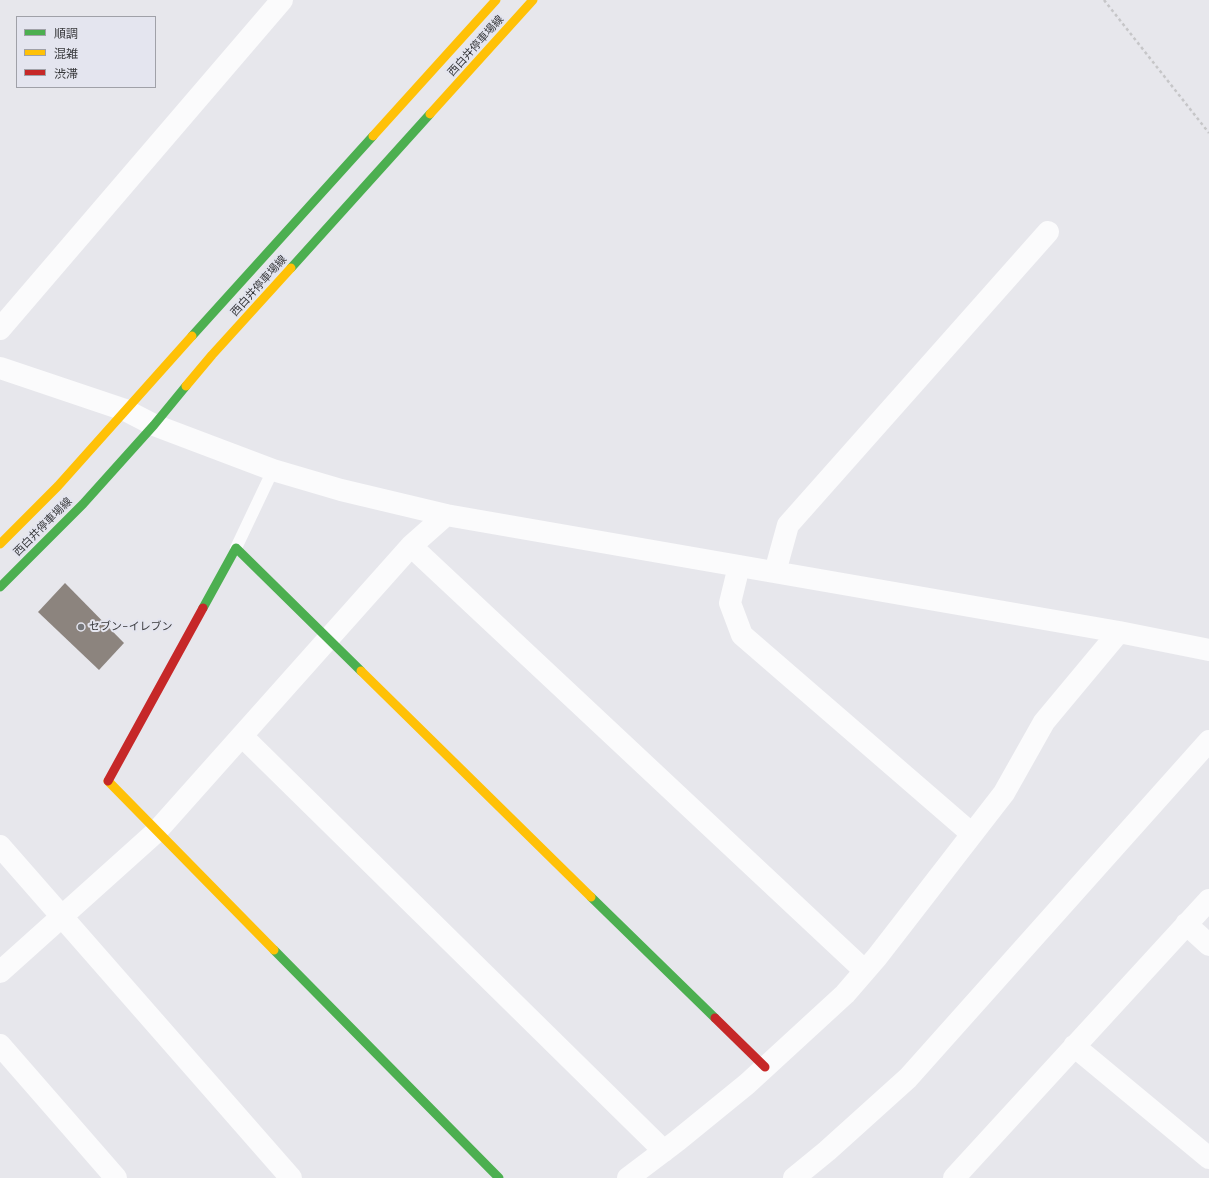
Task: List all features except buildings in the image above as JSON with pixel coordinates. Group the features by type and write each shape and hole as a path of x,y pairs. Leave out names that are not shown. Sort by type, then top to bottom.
{"street":[{"path":"0,329 282,0"},
{"name":"西白井停車場線","path":"0,544 58,486 496,0"},
{"name":"西白井停車場線","path":"0,587 83,504 154,425 212,356 533,0"},
{"path":"775,572 788,525 1048,232"},
{"path":"0,368 125,410 154,425 273,470 342,490 446,515 1119,632 1209,650"},
{"path":"0,972 156,832 411,546 446,515"},
{"path":"411,546 864,971"},
{"path":"499,1178 108,782 236,548 765,1067"},
{"path":"739,566 730,603 742,635 972,834"},
{"path":"628,1178 683,1136 765,1067 845,994 878,957 1004,793 1044,722 1119,632"},
{"path":"242,736 664,1151"},
{"path":"794,1178 827,1151 908,1078 1209,741"},
{"path":"0,846 291,1178"},
{"path":"957,1177 1074,1046 1209,900"},
{"path":"1186,924 1209,945"},
{"path":"0,1045 116,1178"},
{"path":"1074,1046 1209,1158"}],"lane":[{"path":"236,548 273,470"}],"path":[{"path":"1104,0 1209,133"}],"traffic: fast":[{"path":"291,268 430,114"},
{"path":"192,336 373,136"},
{"path":"0,587 83,504 154,425 186,386"},
{"path":"203,608 236,548 361,671"},
{"path":"591,897 715,1018"},
{"path":"274,950 499,1178"}],"traffic: slow":[{"path":"373,136 496,0"},
{"path":"430,114 533,0"},
{"path":"186,386 291,268"},
{"path":"0,544 58,486 192,336"},
{"path":"361,671 591,897"},
{"path":"108,781 274,950"}],"traffic: jam":[{"path":"108,781 203,608"},
{"path":"715,1018 765,1067"}],"place":[{"name":"セブン-イレブン","path":"81,627"}]}
